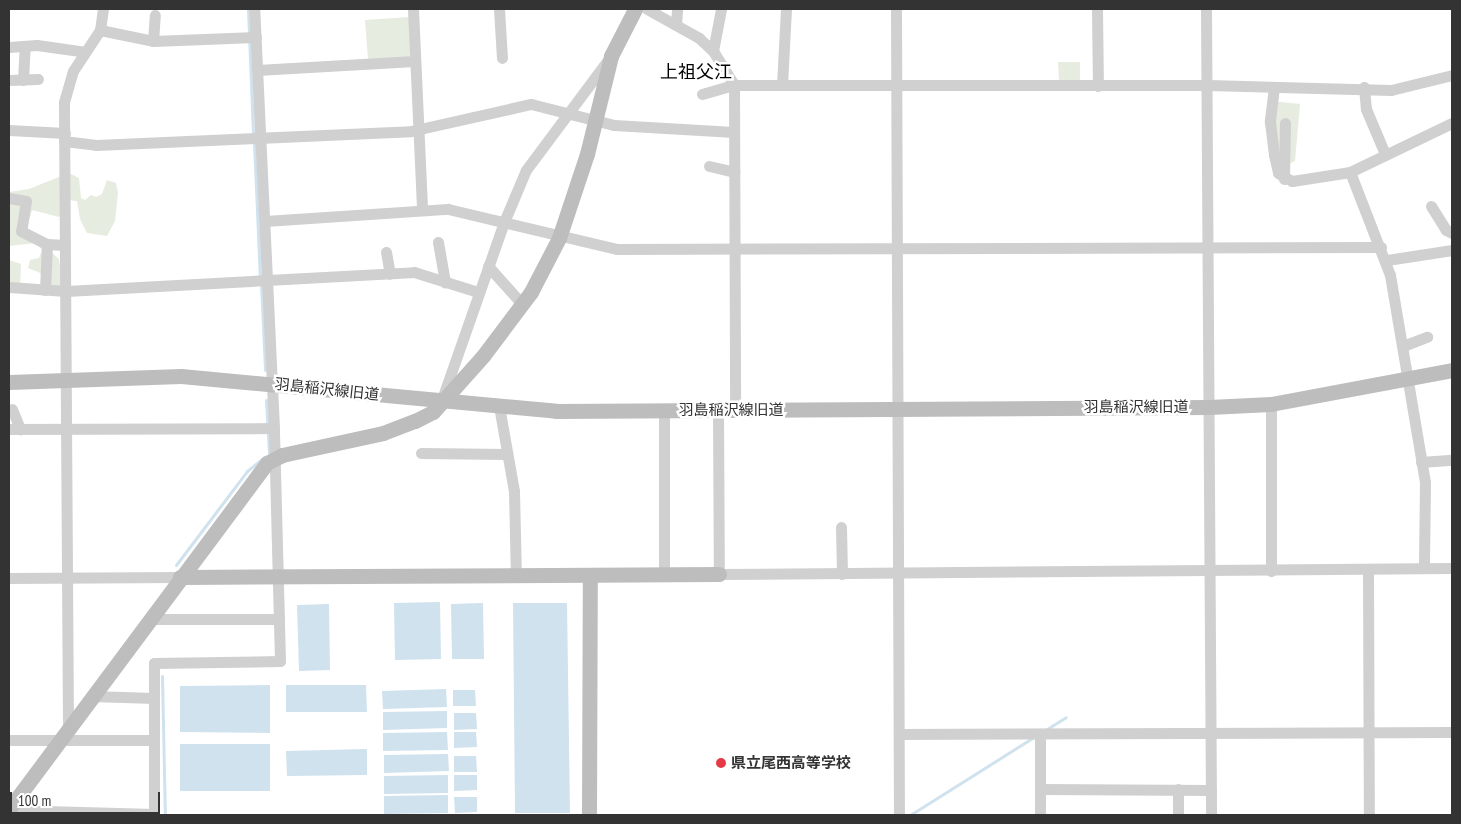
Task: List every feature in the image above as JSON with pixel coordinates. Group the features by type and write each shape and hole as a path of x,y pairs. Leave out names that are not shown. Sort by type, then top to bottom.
{"street":[{"path":"68,727 64,137 67,86 100,30 103,9"},
{"path":"9,810 154,814 154,663 280,661 276,458 254,9"},
{"path":"413,9 422,210"},
{"path":"499,9 502,58"},
{"path":"442,401 478,292 526,170 567,111 611,56 635,9"},
{"path":"647,9 676,25 712,51 734,85 735,410"},
{"path":"676,25 677,9"},
{"path":"712,51 721,9"},
{"path":"782,85 786,9"},
{"path":"896,9 899,815"},
{"path":"1097,9 1098,86"},
{"path":"1206,9 1208,85 1211,815"},
{"path":"152,42 155,16"},
{"path":"100,30 152,42 256,37"},
{"path":"9,46 86,52"},
{"path":"23,80 25,46"},
{"path":"9,810 68,727 240,496 276,458 323,444 382,433 433,412 461,383 522,304 559,238 595,122 611,56"},
{"path":"257,70 415,61"},
{"path":"702,94 734,85 1208,85 1364,87 1390,90 1452,75"},
{"path":"9,80 38,80"},
{"path":"1274,87 1270,122 1278,174 1284,179 1350,172 1452,122"},
{"path":"1364,87 1366,108 1386,154"},
{"path":"9,130 64,137 96,145 419,129 532,104 567,111 595,122 704,133 734,132"},
{"path":"1284,179 1285,123"},
{"path":"709,166 734,172"},
{"path":"1350,172 1387,260 1409,377 1421,462 1424,568"},
{"path":"9,198 26,201 21,231 47,244 65,246"},
{"path":"1431,206 1446,230 1452,233"},
{"path":"265,220 448,209 504,222 559,238 617,249 734,247 1381,247"},
{"path":"438,242 445,282"},
{"path":"45,290 47,244"},
{"path":"1387,260 1452,250"},
{"path":"386,252 390,274"},
{"path":"488,266 522,304"},
{"path":"9,287 66,291 414,272 478,292"},
{"path":"1403,346 1427,337"},
{"name":"羽島稲沢線旧道","path":"9,382 181,376 556,411 1209,407 1271,404 1452,370"},
{"path":"1271,404 1271,571"},
{"path":"499,406 514,491 516,576"},
{"path":"12,409 15,429 274,428"},
{"path":"664,410 664,575"},
{"path":"718,410 718,574"},
{"path":"421,453 506,454"},
{"path":"1421,462 1452,460"},
{"path":"841,527 842,574"},
{"path":"9,578 278,578 718,574 899,575 1452,568"},
{"path":"1368,569 1368,815"},
{"path":"588,815 590,576"},
{"path":"149,619 279,619"},
{"path":"91,696 154,698"},
{"path":"899,734 1452,732"},
{"path":"1040,734 1040,815"},
{"path":"9,740 154,740"},
{"path":"1040,789 1211,790"},
{"path":"1178,789 1178,815"}],"shaded area":[{"path":"410,17 413,61 368,59 365,20"},
{"path":"1058,62 1080,62 1080,80 1059,80"},
{"path":"1271,101 1300,104 1295,161 1284,166 1274,155"},
{"path":"69,173 79,178 81,198 85,200 91,195 96,197 102,194 107,180 116,183 118,193 115,221 107,236 87,233 80,219 77,201 67,200 59,217 32,210 26,229 59,259 62,284 57,290 48,287 43,274 28,268 30,260 39,258 42,250 36,243 9,246 9,192 29,189"},
{"path":"9,260 21,264 20,287 9,286"}],"water":[{"path":"440,602 441,659 395,660 394,603"},
{"path":"483,603 484,659 452,659 451,604"},
{"path":"513,603 567,603 570,813 515,813"},
{"path":"329,604 330,670 299,671 297,605"},
{"path":"270,685 270,733 180,732 180,686"},
{"path":"286,685 366,685 367,712 286,712"},
{"path":"446,689 447,707 383,709 382,691"},
{"path":"453,690 475,690 476,706 453,706"},
{"path":"447,711 447,728 383,730 383,712"},
{"path":"454,713 476,713 477,729 454,730"},
{"path":"447,732 448,750 383,751 383,733"},
{"path":"454,732 476,732 477,747 454,748"},
{"path":"180,744 270,744 270,791 180,791"},
{"path":"367,749 367,775 287,776 286,751"},
{"path":"448,754 449,771 384,773 384,755"},
{"path":"454,756 476,756 477,772 454,772"},
{"path":"448,775 448,793 384,794 384,776"},
{"path":"454,775 477,775 477,790 454,791"},
{"path":"448,795 448,813 384,814 384,796"},
{"path":"454,797 477,797 477,812 455,813"}],"waterway":[{"path":"248,9 253,135"},
{"path":"254,142 260,278"},
{"path":"261,284 265,370"},
{"path":"266,400 269,454"},
{"path":"176,565 247,471 264,457"},
{"path":"162,676 165,815"},
{"path":"1047,729 1066,717"},
{"path":"910,815 1034,737"}],"place":[{"name":"県立尾西高等学校","path":"721,763"}],"district":[{"name":"上祖父江","path":"696,72"}]}
